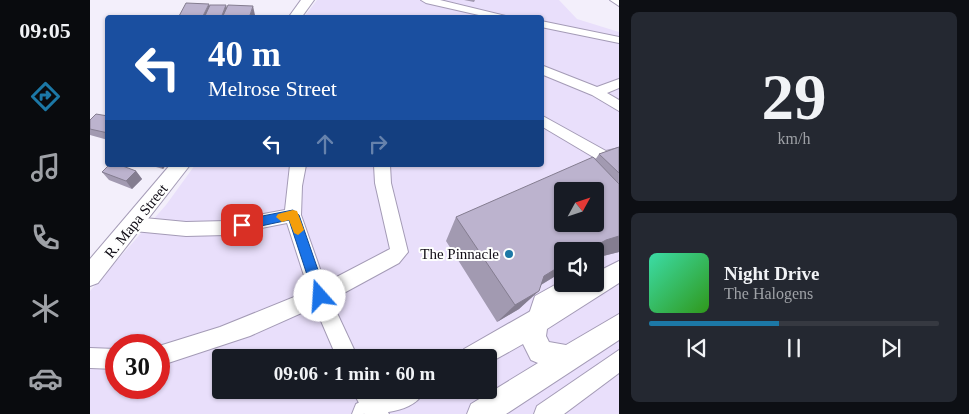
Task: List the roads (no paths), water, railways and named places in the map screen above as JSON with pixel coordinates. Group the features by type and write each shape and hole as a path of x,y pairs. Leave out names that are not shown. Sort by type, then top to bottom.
{"main road":[{"path":"296,15 308,0"},
{"name":"R. Mapa Street","path":"90,276 179,167"},
{"path":"488,349 537,320 609,272"},
{"path":"537,320 533,337 540,351 558,358 571,358"},
{"path":"481,414 513,404 571,358 619,326"},
{"path":"371,407 390,399"}],"street":[{"path":"426,0 496,15"},
{"path":"477,11 486,0"},
{"path":"615,0 619,3"},
{"path":"544,25 619,40"},
{"path":"544,70 597,92 619,106"},
{"path":"597,92 619,83"},
{"path":"544,122 598,154 606,157 619,153"},
{"path":"298,167 294,186 293,215 320,296 344,349"},
{"path":"170,353 199,345 341,287 399,252 383,183 382,167"},
{"path":"134,224 186,229 226,228 293,215"},
{"path":"537,320 542,303 561,292"},
{"path":"90,358 105,359"},
{"path":"545,414 619,360"}],"place":[{"name":"The Pinnacle","path":"509,254"}]}
